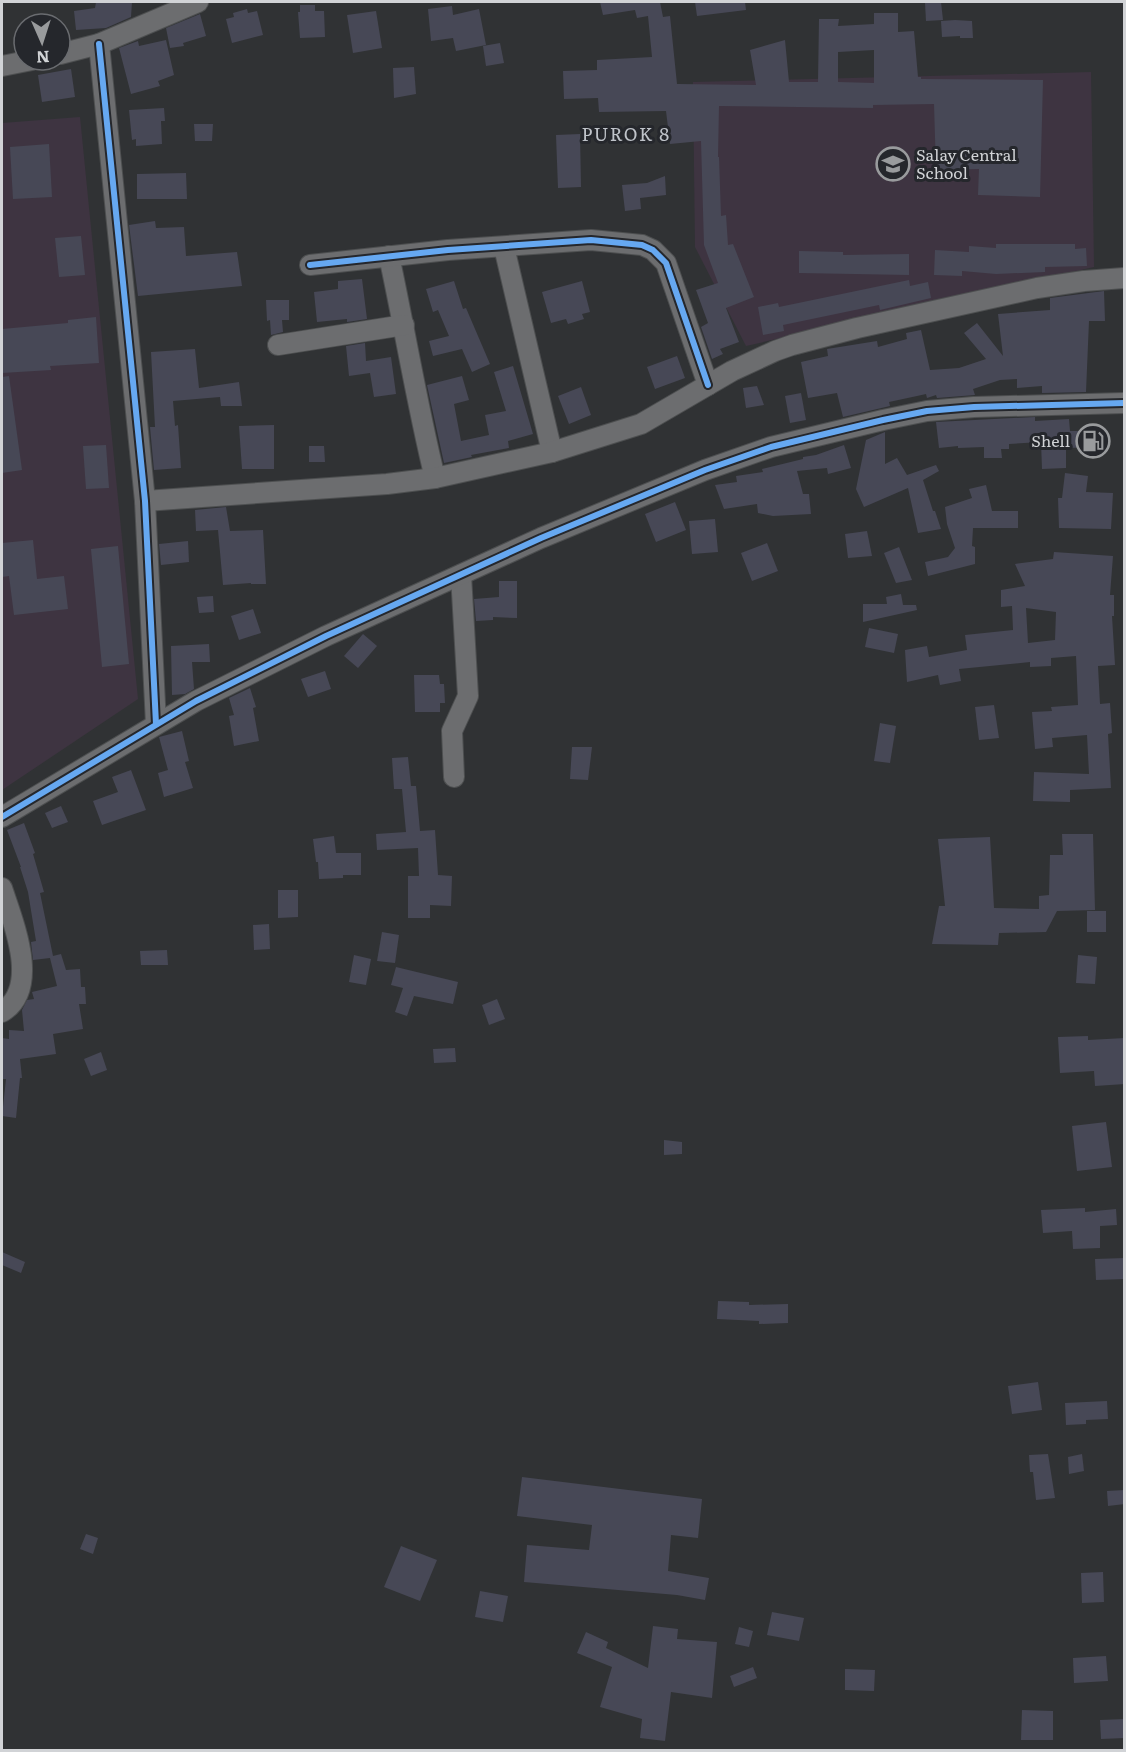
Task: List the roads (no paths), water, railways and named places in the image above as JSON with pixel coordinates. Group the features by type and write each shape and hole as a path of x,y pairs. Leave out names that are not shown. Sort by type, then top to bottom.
{"street":[{"path":"72,51 99,44 198,2"},
{"path":"99,44 145,501 156,724"},
{"path":"310,266 389,256 591,240 642,245 653,250 666,262 708,385"},
{"path":"504,247 552,452"},
{"path":"389,256 404,325 420,420 435,478"},
{"path":"145,501 387,484 435,478 552,452 640,424 708,385 775,351 857,328 1036,288 1083,281 1125,279"},
{"path":"278,345 404,325"},
{"path":"2,817 196,701 326,636 541,538 694,475 771,447 927,411 984,406 1125,403"},
{"path":"454,777 452,731 468,696 461,575"},
{"path":"2,888 23,973 18,992 2,1012"}],"place":[{"name":"Salay Central School","path":"893,164"},
{"name":"Shell","path":"1093,441"}],"district":[{"name":"PUROK 8","path":"626,135"}]}
